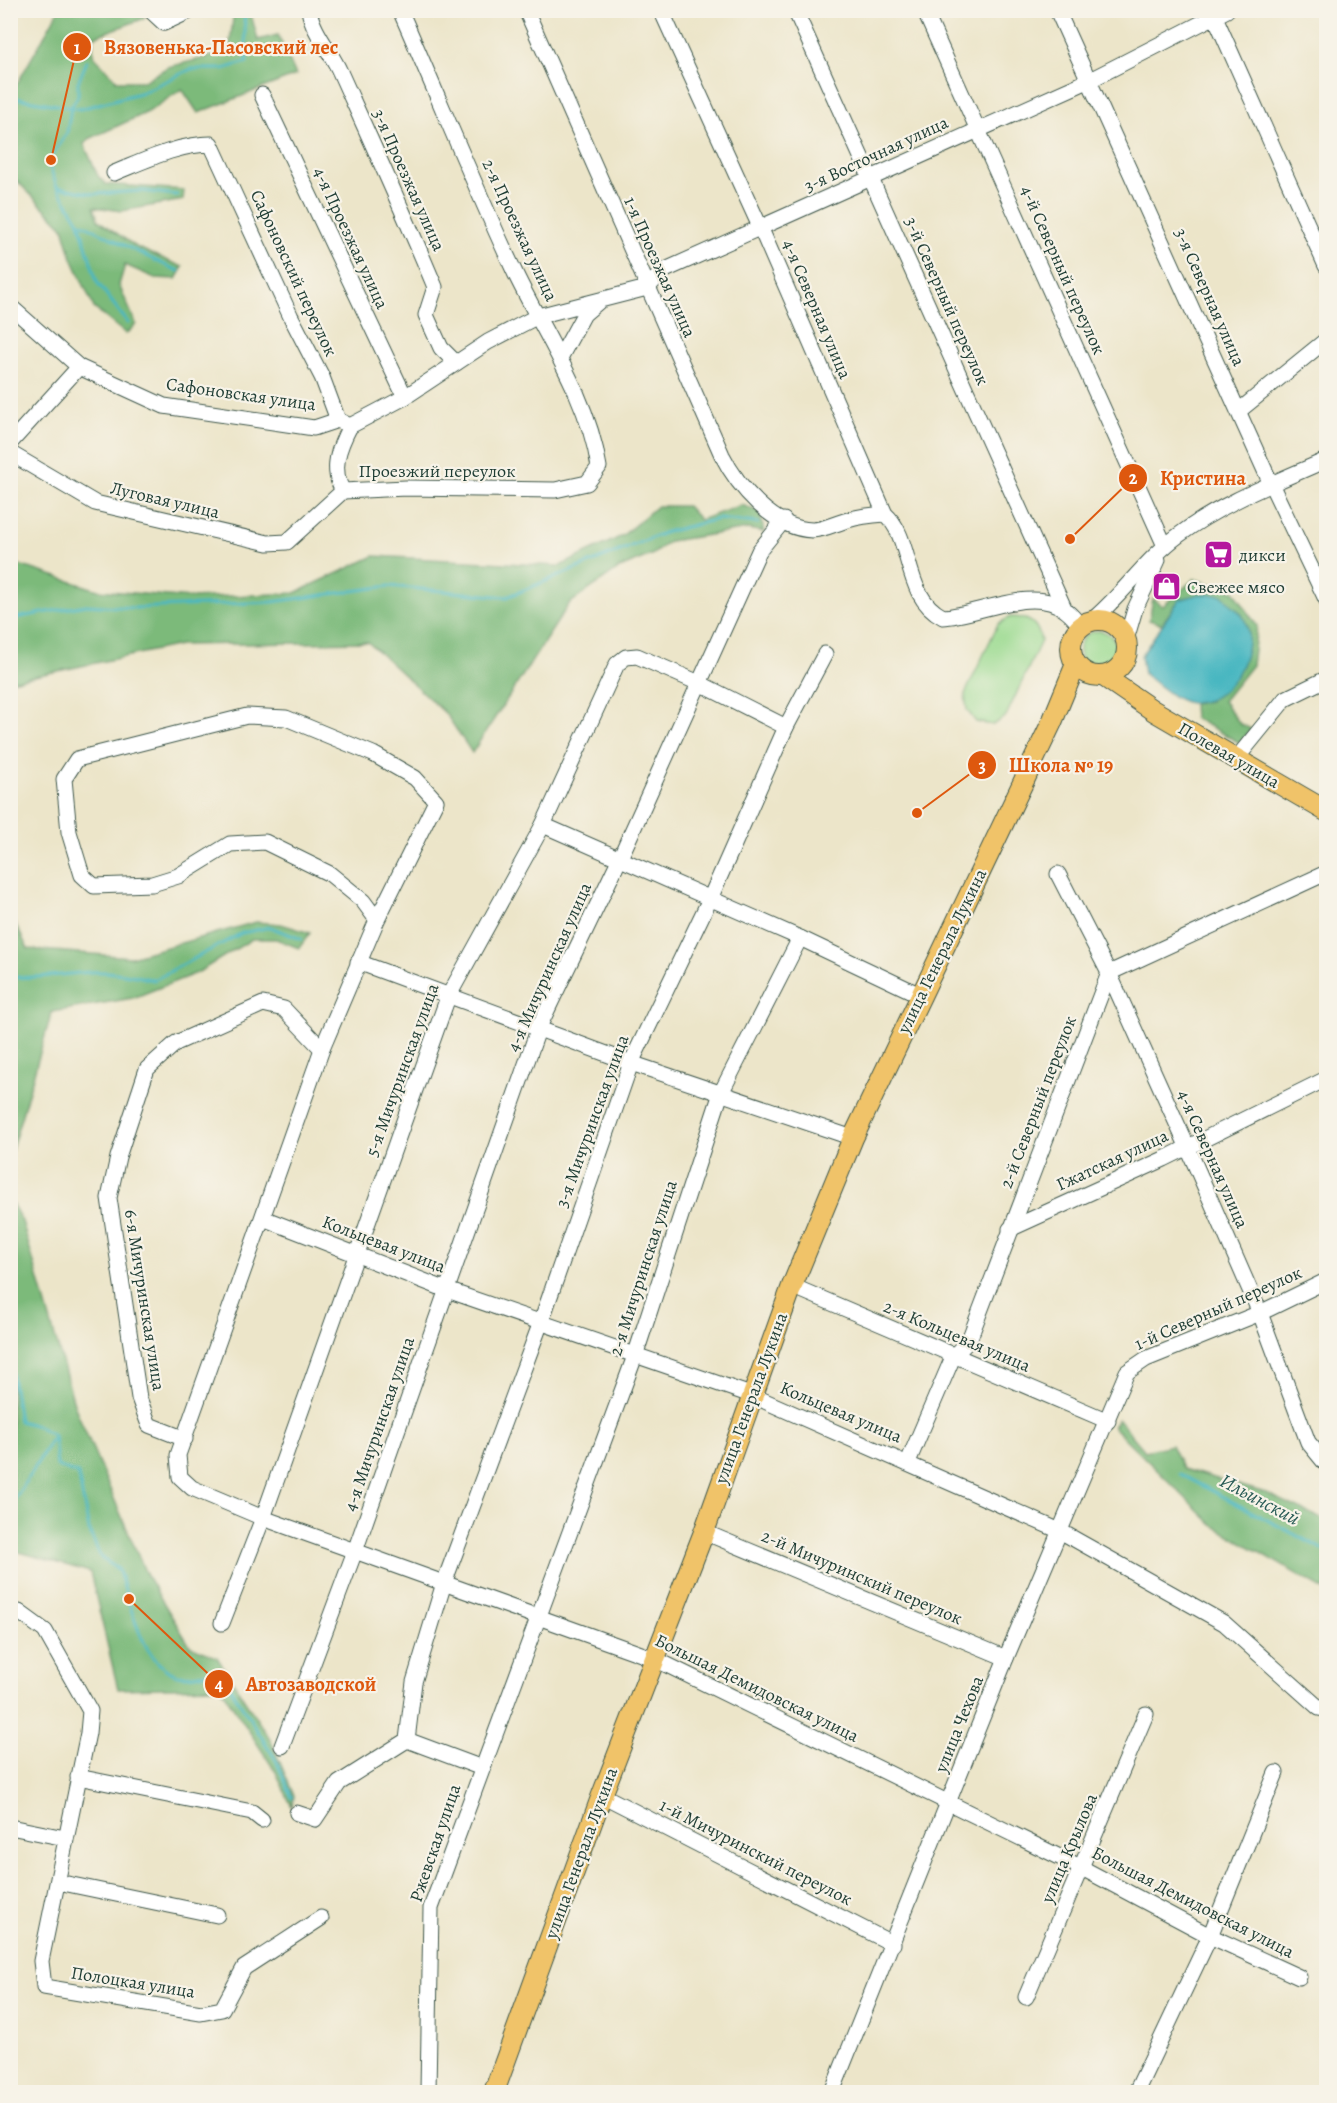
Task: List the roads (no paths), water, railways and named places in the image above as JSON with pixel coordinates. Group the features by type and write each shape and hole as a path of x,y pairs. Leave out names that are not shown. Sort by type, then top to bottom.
{"main road":[{"path":"1108,622 1122,632 1126,640 1127,654 1121,666 1113,673 1099,676 1084,672 1076,664 1071,651 1073,637 1086,624 1108,622"},
{"name":"улица Генерала Лукина","path":"494,2092 602,1795 704,1532 751,1395 792,1286 853,1138 1052,722 1076,664"},
{"path":"1121,666 1133,697"},
{"name":"улица Генерала Лукина","path":"1052,722 1069,699 1099,676"},
{"name":"Полевая улица","path":"1099,676 1177,725 1326,811"}],"street":[{"path":"150,10 164,23 192,10"},
{"name":"3-я Проезжая улица","path":"309,10 311,21 336,62 358,116 411,228 435,287 426,315 441,348 456,363"},
{"name":"2-я Проезжая улица","path":"400,10 516,275 560,358 594,436 599,467"},
{"name":"1-я Проезжая улица","path":"526,10 647,288 736,481 757,502 784,520 810,530 856,518 885,514"},
{"name":"4-я Северная улица","path":"661,10 761,229 885,514 898,532 919,591 931,609 943,617 1015,601 1036,601 1064,608"},
{"name":"3-й Северный переулок","path":"795,10 1064,608"},
{"name":"4-й Северный переулок","path":"924,10 1165,546"},
{"name":"3-я Северная улица","path":"1057,10 1240,410 1271,484 1326,599"},
{"path":"1218,12 1326,266"},
{"name":"3-я Восточная улица","path":"538,316 647,288 663,271 761,229 978,128 1090,80 1218,12"},
{"name":"4-я Проезжая улица","path":"262,95 405,397"},
{"name":"Сафоновский переулок","path":"114,173 155,157 200,144 211,144 291,317 344,423"},
{"path":"560,358 584,314 598,302"},
{"name":"Сафоновская улица","path":"10,306 79,368 164,406 314,428 344,423 405,397 488,342 538,316"},
{"path":"1240,410 1326,340"},
{"path":"10,443 79,368"},
{"path":"343,490 336,478 344,423"},
{"name":"Луговая улица","path":"10,453 95,504 268,543 287,542"},
{"path":"1064,608 1086,624 1109,606 1165,546 1202,519 1271,484 1326,460"},
{"name":"Проезжий переулок","path":"287,542 343,490 555,490 587,483 599,467"},
{"name":"4-я Мичуринская улица","path":"282,1746 355,1551 539,1027 620,858 759,551 784,520"},
{"path":"1126,640 1135,609 1165,546"},
{"name":"3-я Мичуринская улица","path":"407,1740 414,1682 444,1583 541,1322 631,1063 709,901 786,727 825,654"},
{"name":"5-я Мичуринская улица","path":"222,1623 263,1518 448,997 543,825 617,664 626,657 637,656 699,683"},
{"path":"1237,758 1285,699 1326,679"},
{"path":"699,683 786,727"},
{"path":"185,1439 322,1049 377,920 436,801 415,778 373,754 286,718 247,716 77,759 64,779 69,832 82,875 94,886 152,884 178,876 230,844 265,842 330,874 363,901 377,920"},
{"path":"543,825 620,858 709,901 800,938 920,995"},
{"path":"1109,973 1326,873"},
{"name":"4-я Северная улица","path":"1058,874 1109,973 1187,1146 1260,1313 1308,1442 1325,1463"},
{"name":"2-я Мичуринская улица","path":"540,1617 635,1356 721,1093 800,938"},
{"path":"358,962 448,997 539,1027 631,1063 853,1138"},
{"name":"2-й Северный переулок","path":"908,1462 953,1357 969,1340 1109,973"},
{"name":"6-я Мичуринская улица","path":"185,1439 149,1425 140,1398 110,1198 118,1157 147,1069 176,1043 263,1004 284,1009 322,1049"},
{"name":"Гжатская улица","path":"1010,1229 1326,1079"},
{"name":"Кольцевая улица","path":"264,1218 447,1290 751,1395 908,1462 1060,1531 1224,1623 1319,1708 1326,1709"},
{"name":"1-й Северный переулок","path":"1127,1372 1146,1359 1260,1313 1326,1281"},
{"name":"2-я Кольцевая улица","path":"792,1286 953,1357 1108,1421"},
{"name":"улица Чехова","path":"832,2092 1006,1658 1127,1372"},
{"name":"Большая Демидовская улица","path":"185,1439 178,1455 180,1477 192,1488 263,1518 655,1659 1082,1868 1209,1936 1299,1977"},
{"name":"2-й Мичуринский переулок","path":"704,1532 1006,1658"},
{"path":"10,1610 19,1612 45,1631 90,1711 88,1733 65,1838 58,1882 217,1915"},
{"name":"Ржевская улица","path":"428,2092 431,1908 540,1617"},
{"name":"улица Крылова","path":"1026,1997 1146,1714"},
{"path":"297,1813 315,1819 339,1783 407,1740 482,1768"},
{"path":"1136,2092 1209,1936 1276,1773"},
{"path":"78,1778 252,1812 262,1820"},
{"name":"1-й Мичуринский переулок","path":"602,1795 892,1944"},
{"path":"10,1827 65,1838"},
{"name":"Полоцкая улица","path":"58,1882 41,1961 44,1987 201,2013 222,2009 244,1968 321,1918"}],"water":[{"path":"1199,594 1222,595 1235,607 1242,615 1247,627 1248,641 1240,670 1231,683 1208,700 1195,703 1175,697 1144,674 1141,656 1179,600"}],"waterway":[{"path":"10,97 80,109 143,92 191,69 223,69 247,62 244,13"},
{"path":"87,61 78,82 78,96 71,107 67,133 48,162 57,187 94,194 142,191 177,195"},
{"path":"58,188 79,222 97,282 128,323"},
{"path":"79,222 179,271"},
{"path":"10,619 86,605 135,608 272,602 389,586 507,597 666,532 718,519 758,523"},
{"path":"10,977 98,972 154,980 242,933 270,927 301,939"},
{"path":"10,1363 19,1421 38,1426 54,1436 57,1466 78,1474 89,1530 101,1558 118,1569 145,1645 165,1669 178,1675 193,1675 219,1670 276,1760 292,1798"},
{"path":"10,1519 13,1502 54,1436"},
{"name":"Ильинский","path":"1180,1474 1326,1551"}],"place":[{"name":"Вязовенька-Пасовский лес","path":"51,160"},
{"name":"Кристина","path":"1070,539"},
{"name":"дикси","path":"1218,555"},
{"name":"Свежее мясо","path":"1166,587"},
{"name":"Школа № 19","path":"917,813"},
{"name":"Автозаводской","path":"129,1599"}]}
